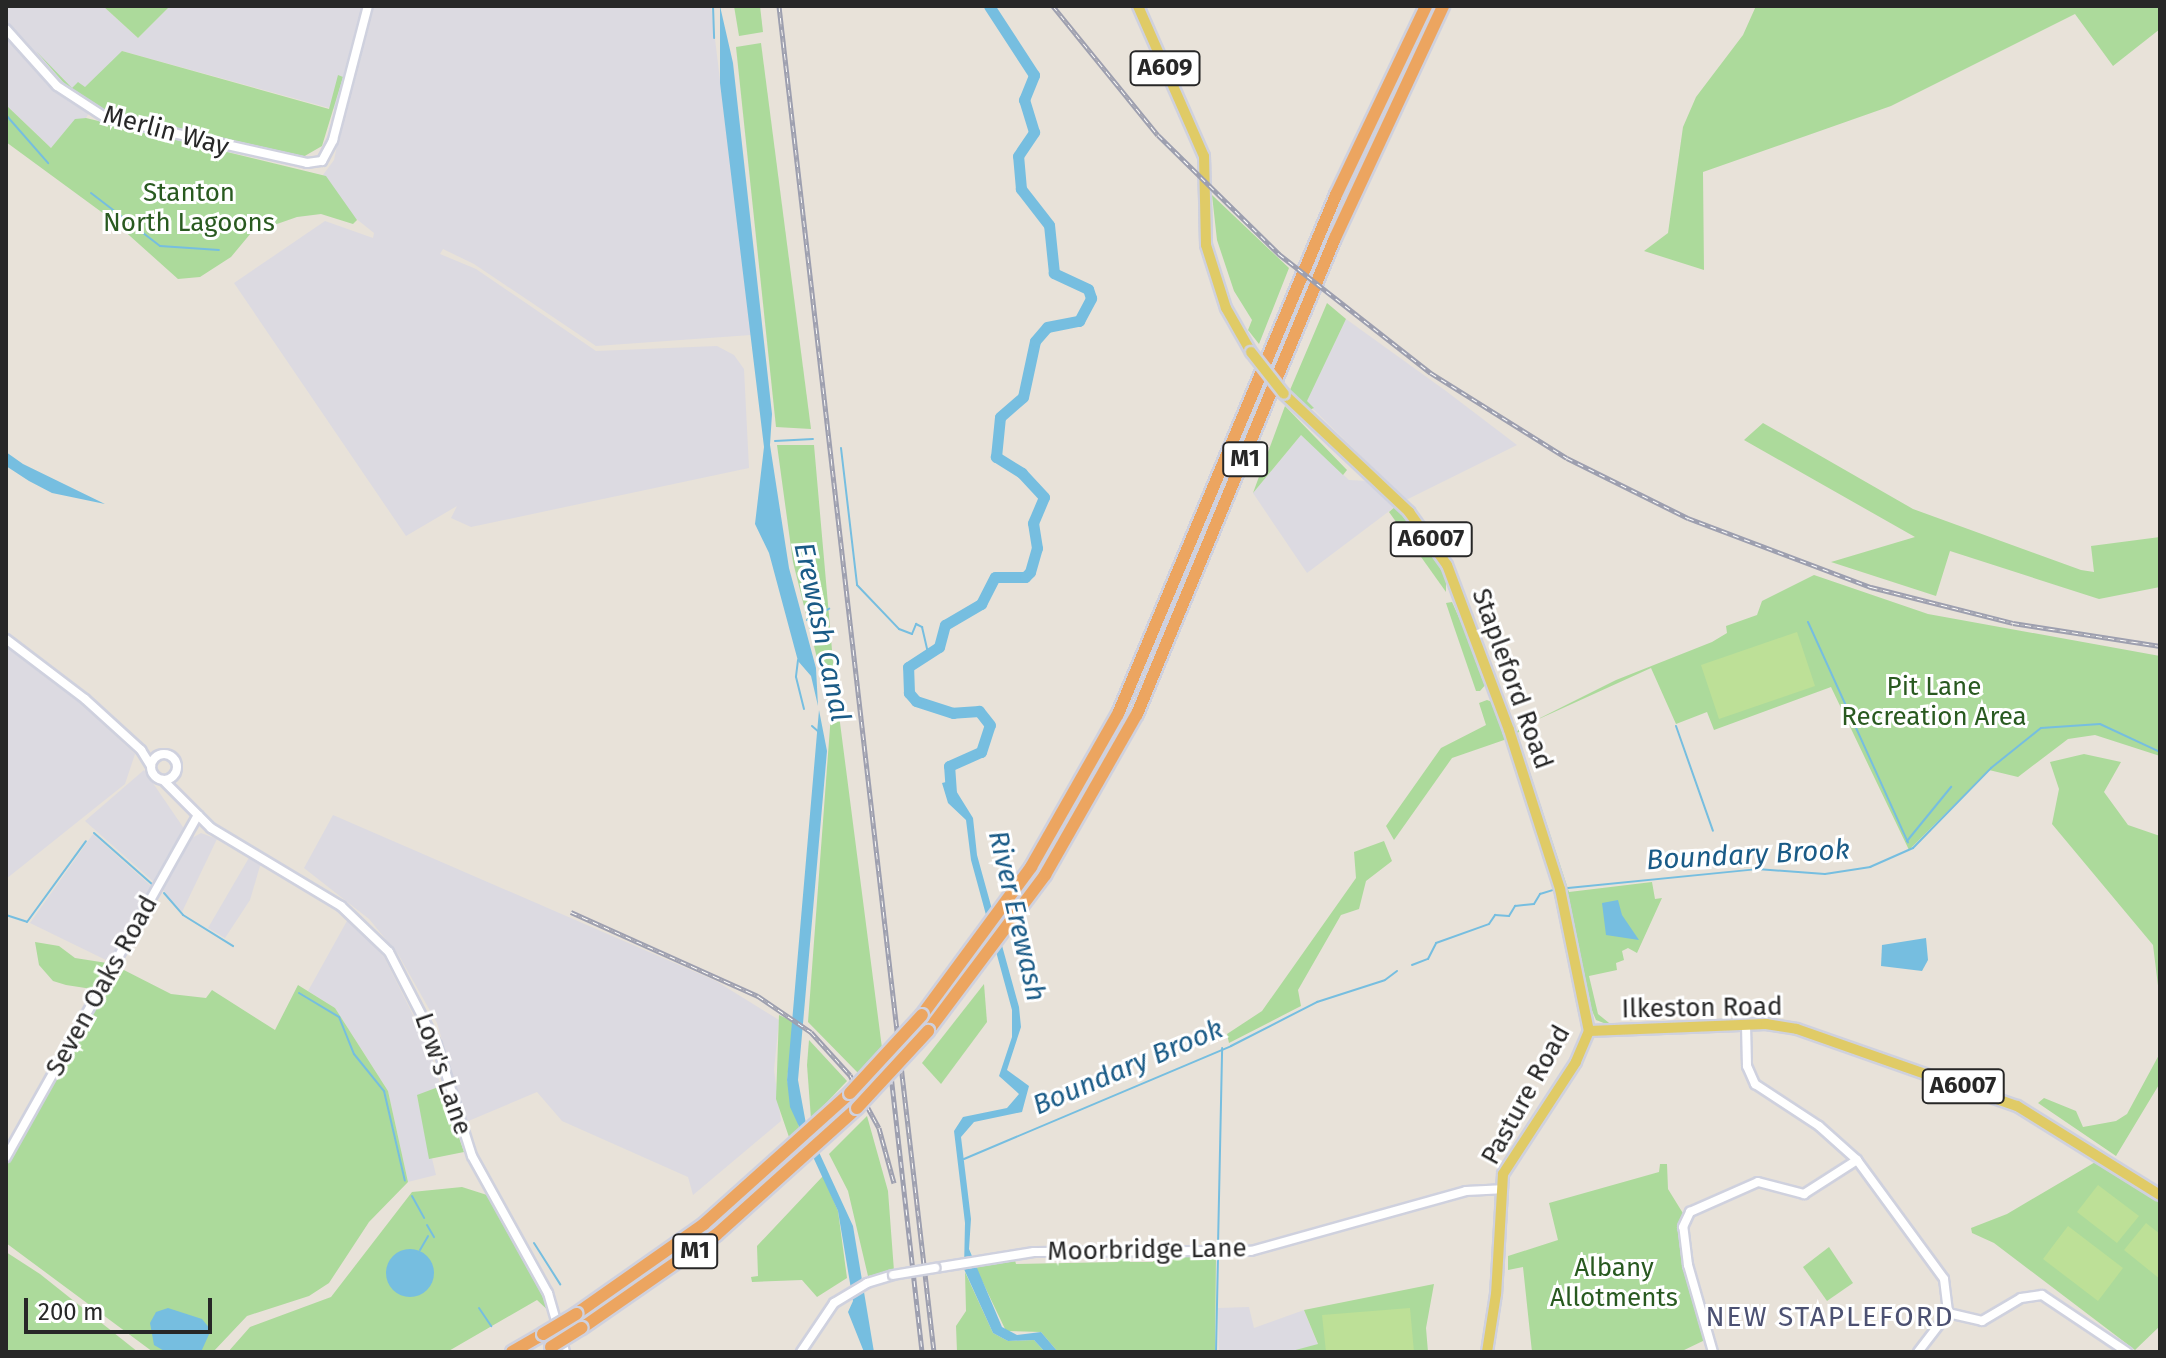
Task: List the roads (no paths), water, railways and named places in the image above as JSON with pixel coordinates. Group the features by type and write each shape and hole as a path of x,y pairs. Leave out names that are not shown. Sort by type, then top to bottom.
{"highway":[{"name":"M1","path":"512,1352 576,1314 704,1224 787,1155 922,1015 1015,892 1076,793 1133,685 1336,195 1426,6"},
{"name":"M1","path":"547,1349 686,1258 800,1163 857,1108 928,1031 1027,902 1080,819 1146,695 1335,238 1443,6"}],"main road":[{"name":"Stapleford Road","path":"1138,6 1193,130 1205,168 1206,245 1226,308 1251,352 1284,394 1409,512 1443,558 1500,704 1560,889 1582,1004"},
{"name":"Pasture Road","path":"1487,1352 1501,1189 1509,1159 1576,1062 1589,1031 1582,1004"},
{"name":"Ilkeston Road","path":"1589,1031 1746,1025 1797,1029 2003,1100 2090,1148 2160,1195"}],"street":[{"name":"Merlin Way","path":"6,29 57,86 106,118 311,162 322,161 333,140 368,6"},
{"name":"Low's Lane","path":"6,639 62,679 141,750 163,780 223,837 341,906 389,952 437,1045 472,1156 517,1229 551,1302 565,1352"},
{"name":"Low's Lane","path":"141,750 174,759 179,792"},
{"path":"151,766 157,756"},
{"path":"163,780 175,774"},
{"name":"Seven Oaks Road","path":"6,1157 198,815"},
{"path":"1746,1025 1747,1066 1755,1084 1819,1126 1857,1160 1942,1276 1948,1289 1948,1313 1918,1352"},
{"path":"1713,1352 1688,1265 1683,1227 1690,1212 1758,1182 1792,1194 1808,1193 1857,1160"},
{"name":"Moorbridge Lane","path":"801,1352 834,1303 867,1283 893,1275 1034,1252 1245,1252 1466,1191 1501,1189"},
{"path":"1948,1313 1982,1321 2026,1296 2042,1295 2127,1352"}],"water":[{"path":"720,6 733,63 772,414 770,445 789,568 816,668 818,706 811,676 798,661 769,553 755,524 764,447 720,83"},
{"path":"6,452 23,464 105,504 52,493 29,481 6,466"},
{"path":"819,710 827,751 798,1080 806,1124 853,1226 874,1352 864,1352 848,1312 853,1301 838,1211 790,1107 787,1080"},
{"path":"950,781 973,818 977,855 1019,1007 1021,1027 1007,1070 1029,1086 1022,1112 974,1122 961,1137 971,1219 969,1249 1002,1327 1017,1335 1041,1332 1058,1352 1045,1352 1034,1340 1008,1341 993,1333 964,1269 965,1223 954,1131 963,1117 1007,1108 1019,1094 999,1076 1012,1037 1012,1010 971,860 966,820 948,803 942,783"},
{"path":"1618,900 1622,915 1639,940 1606,935 1602,903"},
{"path":"1926,938 1928,960 1922,971 1881,966 1882,945"},
{"path":"410,1249 427,1256 434,1273 427,1290 410,1297 393,1290 386,1273 393,1256"},
{"path":"168,1308 202,1319 211,1330 201,1352 166,1352 154,1345 150,1323 156,1312"}],"waterway":[{"path":"713,6 714,38"},
{"name":"River Erewash","path":"951,793 949,766 981,752 990,725 979,711 953,713 916,701 909,693 908,667 939,647 945,625 981,604 995,577 1025,577 1030,572 1037,548 1033,523 1044,497 1022,473 996,457 1000,417 1023,397 1035,341 1047,327 1079,321 1091,298 1088,289 1054,273 1049,225 1021,189 1018,156 1034,132 1024,100 1034,75 989,6"},
{"path":"6,115 48,163"},
{"path":"91,193 160,246 219,250"},
{"path":"775,441 813,439"},
{"path":"841,448 857,585 899,629 912,634 916,624 922,627 928,652"},
{"name":"Erewash Canal","path":"807,620 829,609"},
{"path":"1808,622 1908,842"},
{"name":"Erewash Canal","path":"798,660 796,677 804,709"},
{"name":"Boundary Brook","path":"1568,888 1757,869 1825,874 1870,867 1913,848 1991,768 2041,728 2100,724 2160,752"},
{"name":"Erewash Canal","path":"812,726 820,733"},
{"path":"1676,726 1713,831"},
{"path":"1907,841 1951,787"},
{"path":"94,833 153,885"},
{"path":"6,915 27,922 86,841"},
{"name":"Boundary Brook","path":"1412,965 1428,959 1436,943 1489,924 1495,915 1509,916 1515,906 1534,904 1540,894 1553,890"},
{"path":"164,893 183,915 233,946"},
{"name":"Boundary Brook","path":"964,1159 1231,1046 1317,1002 1385,980 1397,971"},
{"path":"299,993 339,1017 354,1054 384,1091 405,1181"},
{"path":"1218,1246 1222,1048"},
{"path":"412,1196 424,1218"},
{"path":"427,1225 434,1237"},
{"path":"420,1250 428,1236"},
{"path":"534,1243 560,1284"},
{"path":"1216,1352 1218,1258"},
{"path":"479,1308 491,1326"}],"railway":[{"path":"779,6 934,1352"},
{"path":"1053,6 1158,135 1279,254 1431,373 1567,458 1688,518 1871,587 2013,623 2160,646"},
{"path":"571,912 758,996 811,1032 850,1075 879,1128 894,1183"},
{"path":"890,1066 922,1352"}],"district":[{"name":"NEW STAPLEFORD","path":"1830,1317"}],"park label":[{"name":"Stanton North Lagoons","path":"189,208"},
{"name":"Pit Lane Recreation Area","path":"1934,702"},
{"name":"Albany Allotments","path":"1614,1283"}]}
